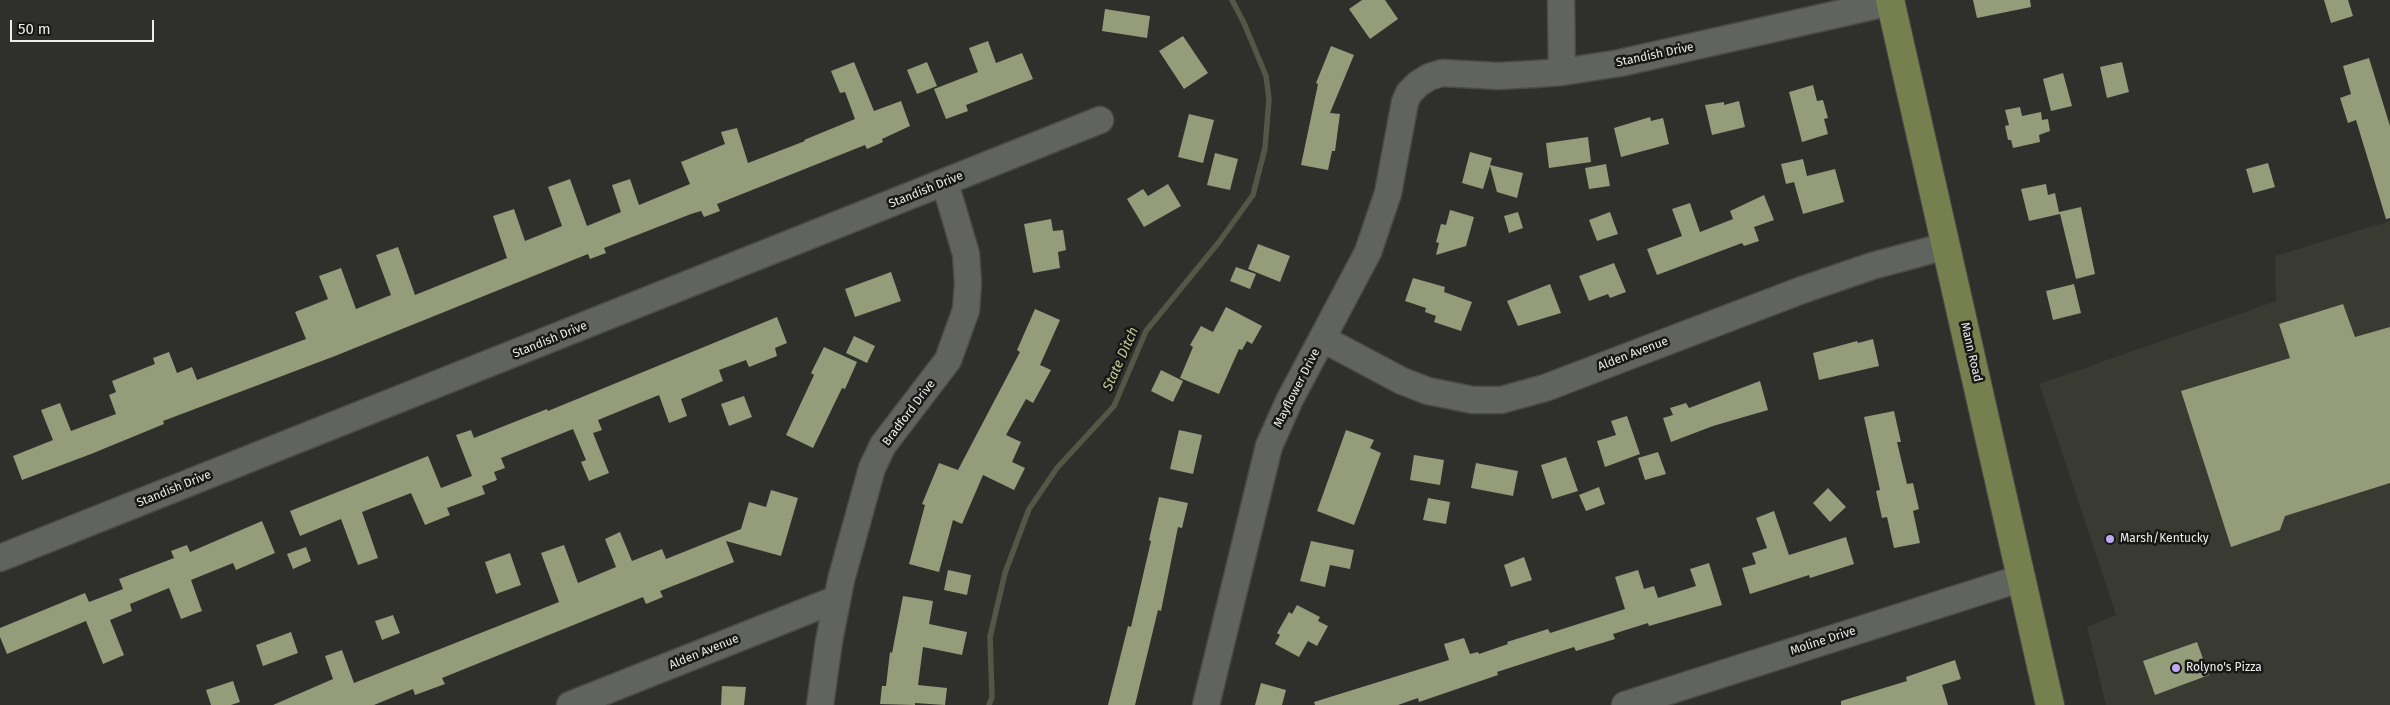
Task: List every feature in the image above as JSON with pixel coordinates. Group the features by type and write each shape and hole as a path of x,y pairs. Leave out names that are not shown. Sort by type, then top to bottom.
{"main road":[{"name":"Mann Road","path":"1891,1 2050,705"}],"street":[{"path":"1561,0 1562,72"},
{"name":"Standish Drive","path":"1418,84 1429,77 1442,73 1498,76 1562,72 1620,64 1891,1"},
{"name":"Mayflower Drive","path":"1206,705 1264,461 1285,408 1371,244 1392,174 1405,102 1409,93 1418,84"},
{"name":"Standish Drive","path":"0,558 1100,120"},
{"name":"Bradford Drive","path":"820,705 829,641 849,544 872,468 883,445 943,367 955,344 964,318 968,292 968,265 962,236 945,183"},
{"name":"Alden Avenue","path":"1323,338 1402,380 1428,391 1473,400 1501,400 1545,388 1802,290 1872,266 1946,246"},
{"name":"Moline Drive","path":"1625,705 2022,578"},
{"name":"Alden Avenue","path":"570,705 837,599"}],"shaded area":[{"path":"2390,221 2390,705 2106,705 2087,627 2116,615 2039,384 2276,301 2275,256"}],"building":[{"path":"1362,0 1385,0 1398,19 1370,39 1349,9"},
{"path":"1973,0 2030,0 2031,7 1977,18"},
{"path":"2324,0 2348,0 2353,16 2331,23"},
{"path":"1105,9 1150,16 1147,38 1102,31"},
{"path":"1183,36 1208,73 1184,89 1159,51"},
{"path":"988,41 996,63 1022,53 1033,79 966,105 968,111 946,119 934,89 978,72 969,48"},
{"path":"1331,46 1354,55 1330,113 1340,114 1335,151 1332,151 1328,170 1301,165 1318,84 1316,83"},
{"path":"2369,58 2390,126 2390,218 2386,219 2356,120 2348,123 2340,98 2351,94 2343,66"},
{"path":"854,62 874,111 901,101 910,126 882,139 883,142 867,149 865,145 717,204 720,211 704,217 701,211 691,214 604,248 606,253 590,259 588,254 335,356 163,421 164,424 22,480 13,456 53,440 41,410 60,403 71,431 116,414 109,395 116,392 112,381 155,364 153,358 169,352 177,373 192,367 197,380 306,339 295,312 328,299 319,276 341,268 356,309 391,295 376,255 398,247 415,295 507,258 493,216 514,209 525,241 562,226 548,187 570,179 587,226 621,212 612,185 630,179 639,205 690,184 681,162 725,144 721,132 737,128 748,163 805,141 855,119 845,92 840,93 831,71"},
{"path":"927,62 937,86 917,94 907,70"},
{"path":"2122,62 2129,92 2107,98 2100,67"},
{"path":"2063,73 2072,106 2051,111 2043,79"},
{"path":"1813,85 1817,101 1823,100 1828,118 1824,119 1828,134 1802,142 1789,92"},
{"path":"1739,101 1745,127 1712,135 1705,105 1724,102 1724,105"},
{"path":"2020,107 2022,116 2041,112 2042,120 2048,119 2050,131 2039,135 2040,142 2013,148 2011,140 2008,140 2005,126 2009,125 2005,110"},
{"path":"1189,114 1214,120 1203,163 1178,157"},
{"path":"1650,117 1651,121 1663,118 1669,144 1621,157 1614,128"},
{"path":"1588,137 1591,162 1549,168 1546,143"},
{"path":"1470,152 1492,158 1490,165 1523,173 1517,198 1497,192 1490,166 1483,189 1462,183"},
{"path":"1215,153 1238,159 1230,190 1207,185"},
{"path":"1803,159 1807,176 1835,169 1844,202 1803,214 1794,182 1786,184 1781,164"},
{"path":"2268,163 2275,187 2253,193 2246,169"},
{"path":"1606,164 1610,186 1589,189 1585,168"},
{"path":"1168,184 1181,206 1144,227 1127,199 1143,189 1148,196"},
{"path":"2046,184 2048,195 2055,193 2059,212 2081,207 2095,274 2076,279 2060,214 2029,221 2021,189"},
{"path":"1764,195 1774,220 1754,227 1759,241 1744,246 1742,243 1657,275 1647,249 1682,236 1672,209 1690,203 1700,232 1733,219 1730,211"},
{"path":"1450,210 1474,217 1466,246 1436,255 1439,243 1436,242 1441,224 1446,225"},
{"path":"1518,212 1523,228 1509,233 1504,216"},
{"path":"1610,212 1618,234 1597,241 1589,220"},
{"path":"1051,219 1053,231 1063,230 1066,250 1058,252 1060,268 1033,273 1024,224"},
{"path":"1258,244 1290,256 1280,282 1248,269"},
{"path":"1614,263 1626,292 1610,298 1608,294 1589,301 1579,276"},
{"path":"1236,267 1256,274 1250,289 1230,281"},
{"path":"891,272 901,301 855,317 845,289"},
{"path":"1413,278 1445,287 1444,292 1472,302 1461,331 1434,322 1436,316 1425,312 1426,308 1405,301"},
{"path":"1550,284 1561,313 1518,326 1507,301"},
{"path":"2074,284 2081,313 2053,320 2046,291"},
{"path":"2343,304 2355,337 2390,327 2390,483 2285,516 2280,530 2231,547 2181,391 2290,358 2279,324"},
{"path":"1226,307 1262,326 1252,344 1247,341 1242,350 1239,349 1219,394 1180,378 1193,347 1190,345 1201,326 1213,332"},
{"path":"1035,309 1060,320 1040,365 1051,370 1033,403 1026,399 1006,435 1021,442 1012,462 1025,468 1014,490 983,475 962,524 953,520 939,572 909,564 925,505 922,504 939,463 958,470 1020,352 1017,350"},
{"path":"777,317 787,343 775,348 777,356 749,367 746,360 719,370 723,381 681,399 687,416 669,423 659,395 598,420 602,430 593,433 609,473 589,481 581,462 586,460 573,429 501,458 505,468 494,472 497,480 482,486 485,494 447,508 450,515 425,525 411,493 362,512 378,558 358,565 341,519 300,536 290,511 428,456 441,488 472,476 456,435 471,430 474,438 547,409 548,411"},
{"path":"854,336 875,346 867,363 846,353"},
{"path":"1873,339 1879,366 1819,380 1813,353 1857,341 1858,343"},
{"path":"824,347 857,362 845,389 842,388 813,448 786,435 814,375 811,373"},
{"path":"1161,370 1183,381 1173,402 1151,391"},
{"path":"1760,381 1768,410 1713,426 1671,442 1663,418 1673,415 1670,408 1686,403 1689,408"},
{"path":"744,396 752,417 729,426 721,404"},
{"path":"1894,411 1901,442 1897,442 1907,484 1913,483 1919,509 1913,511 1920,543 1894,548 1887,517 1882,518 1876,491 1880,490 1864,417"},
{"path":"1627,416 1640,454 1605,467 1597,441 1616,435 1611,421"},
{"path":"1179,430 1202,435 1193,474 1170,469"},
{"path":"1346,430 1374,440 1370,448 1381,453 1354,525 1317,511"},
{"path":"1658,452 1666,474 1645,480 1638,458"},
{"path":"1414,455 1444,460 1440,485 1410,480"},
{"path":"1566,457 1578,491 1552,499 1541,465"},
{"path":"1476,463 1518,471 1513,496 1471,488"},
{"path":"1599,487 1605,504 1586,511 1579,495"},
{"path":"1828,488 1846,507 1830,522 1813,503"},
{"path":"771,490 798,498 781,556 726,541 734,562 660,591 663,597 646,604 643,597 442,678 445,684 415,695 413,689 374,705 273,705 333,679 325,656 342,650 354,683 559,602 541,553 564,545 578,583 616,567 605,539 620,532 632,561 662,549 666,559 741,529 749,502 766,507"},
{"path":"1159,497 1188,503 1182,528 1178,527 1161,611 1158,610 1135,705 1108,705 1128,626 1131,627"},
{"path":"1428,498 1450,502 1446,524 1423,520"},
{"path":"1774,511 1789,555 1846,537 1854,564 1810,578 1809,575 1750,594 1742,568 1756,564 1752,553 1767,548 1756,518"},
{"path":"262,521 275,553 236,570 233,563 191,580 202,611 181,619 169,588 130,604 132,611 110,620 124,655 103,664 86,621 7,654 0,637 0,628 85,593 89,602 123,589 119,579 174,558 171,551 187,545 190,552"},
{"path":"1311,541 1354,550 1350,569 1330,565 1325,587 1300,581"},
{"path":"306,547 311,561 293,569 287,554"},
{"path":"510,553 521,585 496,594 485,562"},
{"path":"1524,557 1532,580 1511,587 1504,565"},
{"path":"1709,563 1722,605 1649,626 1648,623 1613,634 1615,639 1576,651 1574,647 1497,672 1498,675 1419,702 1418,698 1398,705 1315,705 1314,702 1449,660 1444,644 1464,638 1470,654 1478,652 1479,654 1508,644 1507,642 1548,629 1550,633 1625,609 1615,577 1638,570 1644,589 1654,586 1658,598 1696,586 1690,569"},
{"path":"948,570 971,575 967,595 944,590"},
{"path":"903,596 933,601 929,624 967,632 962,655 923,647 918,685 947,688 945,705 915,703 915,705 880,704 882,686 886,686 890,652 892,653"},
{"path":"1297,605 1320,617 1318,621 1328,626 1317,646 1308,641 1299,657 1275,644 1280,635 1277,633 1289,612 1292,614"},
{"path":"393,615 400,633 382,640 375,621"},
{"path":"291,632 298,653 263,666 256,645"},
{"name":"Rolyno's Pizza","path":"2197,642 2209,675 2155,695 2143,661"},
{"path":"1955,660 1961,679 1942,685 1948,705 1841,705 1841,701 1907,681 1906,677"},
{"path":"233,681 240,702 231,705 211,705 206,690"},
{"path":"1261,683 1286,690 1282,705 1255,705"},
{"path":"722,686 746,687 744,705 721,705"}],"waterway":[{"name":"State Ditch","path":"989,705 992,697 990,637 1005,573 1029,509 1057,468 1114,406 1146,331 1219,242 1253,195 1265,148 1269,99 1266,76 1244,23 1232,0"}],"place":[{"name":"Marsh/Kentucky","path":"2110,539"},
{"name":"Rolyno's Pizza","path":"2176,668"}]}
